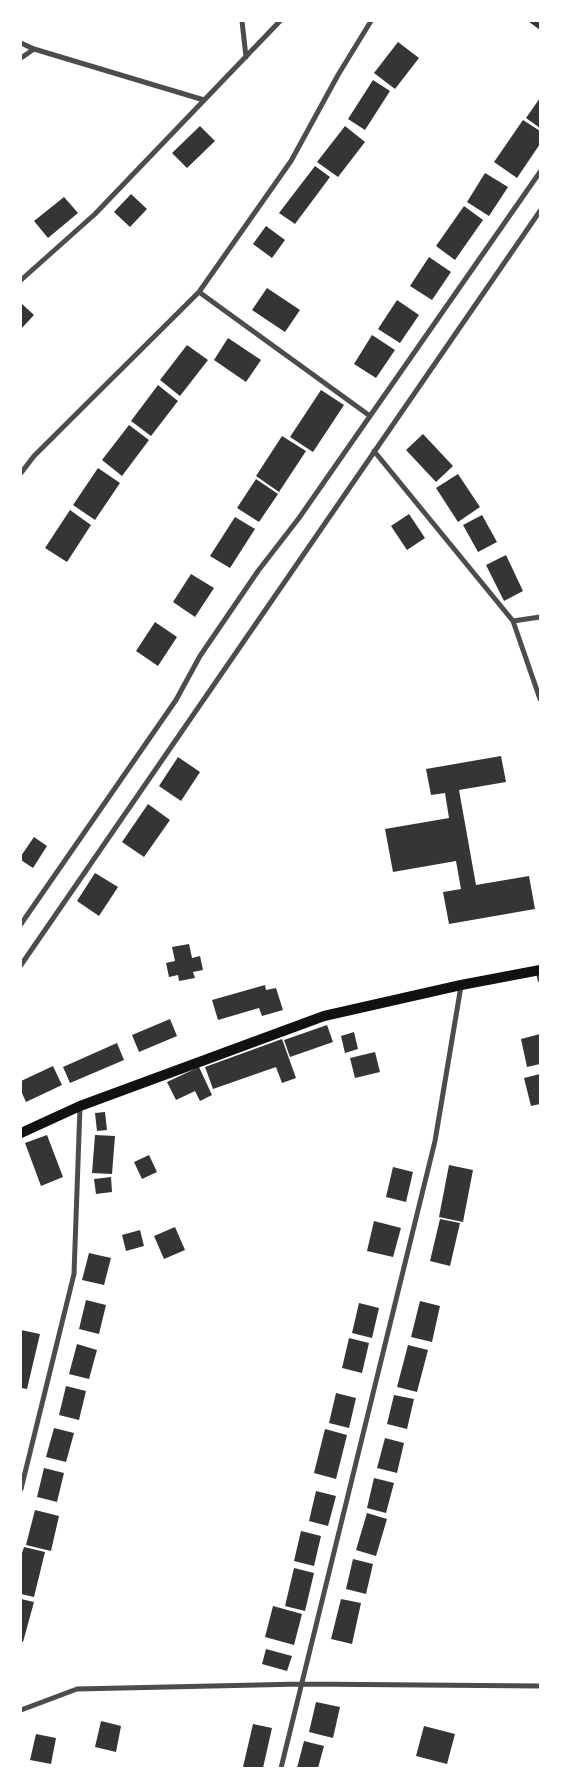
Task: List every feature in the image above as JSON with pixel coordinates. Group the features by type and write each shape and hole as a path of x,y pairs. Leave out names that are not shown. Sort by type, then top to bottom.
{"main road":[{"path":"21,1133 80,1106 324,1016 461,985 539,974"}],"street":[{"path":"242,21 246,57"},
{"path":"21,280 95,214 280,21"},
{"path":"21,473 34,456 199,292 291,161 338,75 371,21"},
{"path":"21,43 34,49 204,100"},
{"path":"21,58 34,49"},
{"path":"21,924 176,700 200,656 258,571 298,518 540,172"},
{"path":"21,965 540,211"},
{"path":"199,292 370,416"},
{"path":"374,451 513,621 540,699"},
{"path":"513,621 540,616"},
{"path":"281,1768 435,1141 461,985"},
{"path":"21,1489 74,1274 80,1106"},
{"path":"21,1710 76,1689 302,1684 540,1686"}],"building":[{"path":"528,21 540,21 540,30"},
{"path":"398,42 419,58 395,89 374,73"},
{"path":"373,80 390,91 365,130 348,119"},
{"path":"540,98 540,128 526,118"},
{"path":"523,120 540,131 540,144 517,178 494,162"},
{"path":"200,126 215,141 187,168 172,153"},
{"path":"345,126 365,142 338,177 317,162"},
{"path":"315,166 330,177 295,224 279,213"},
{"path":"485,173 508,187 489,216 467,202"},
{"path":"131,194 147,209 130,227 114,212"},
{"path":"64,197 78,213 48,238 34,221"},
{"path":"464,206 483,220 455,260 436,246"},
{"path":"266,226 285,240 272,258 253,244"},
{"path":"429,257 451,272 432,300 410,286"},
{"path":"267,288 300,310 285,332 252,310"},
{"path":"397,300 419,315 400,343 378,329"},
{"path":"21,303 34,315 21,329"},
{"path":"372,335 395,350 376,378 354,364"},
{"path":"228,338 261,360 246,382 214,360"},
{"path":"187,345 208,360 180,396 160,380"},
{"path":"158,385 178,401 151,436 131,421"},
{"path":"321,390 344,405 313,452 290,437"},
{"path":"129,425 149,440 122,476 102,460"},
{"path":"423,434 453,466 436,482 406,450"},
{"path":"282,436 306,451 279,492 256,476"},
{"path":"98,468 120,483 95,520 73,505"},
{"path":"458,474 480,507 458,522 436,488"},
{"path":"256,479 278,494 259,522 237,508"},
{"path":"70,510 91,525 67,562 45,548"},
{"path":"409,514 425,538 407,550 391,526"},
{"path":"482,515 497,542 478,552 463,525"},
{"path":"235,517 255,529 230,568 210,556"},
{"path":"506,555 523,591 504,601 486,565"},
{"path":"191,574 214,588 195,617 173,602"},
{"path":"155,622 177,637 158,666 136,651"},
{"path":"501,756 506,782 459,790 476,885 529,876 535,909 449,924 443,892 461,889 456,861 393,872 385,829 449,818 445,793 431,795 426,769"},
{"path":"178,757 200,772 181,801 159,786"},
{"path":"148,804 170,820 144,857 122,842"},
{"path":"34,837 47,846 33,868 21,860 21,856"},
{"path":"95,873 118,887 99,916 77,901"},
{"path":"189,944 192,958 200,956 203,970 193,972 195,978 179,981 178,975 169,977 166,963 175,961 172,947"},
{"path":"265,985 266,990 276,988 283,1010 262,1016 259,1008 218,1020 212,1000"},
{"path":"170,1019 177,1036 139,1052 132,1035"},
{"path":"327,1025 333,1042 290,1057 284,1040"},
{"path":"354,1032 358,1049 345,1053 341,1036"},
{"path":"540,1034 540,1064 527,1067 521,1039"},
{"path":"282,1039 296,1078 282,1083 276,1067 213,1089 205,1067"},
{"path":"117,1043 124,1060 70,1083 63,1067"},
{"path":"375,1052 380,1072 355,1078 350,1058"},
{"path":"53,1066 62,1085 26,1102 21,1091 21,1081"},
{"path":"199,1067 212,1095 200,1101 195,1091 176,1100 167,1082"},
{"path":"540,1074 540,1104 531,1106 524,1078"},
{"path":"105,1112 107,1130 97,1131 95,1113"},
{"path":"47,1135 63,1177 41,1186 25,1143"},
{"path":"95,1135 115,1136 112,1174 92,1173"},
{"path":"149,1155 157,1172 142,1179 134,1162"},
{"path":"449,1165 473,1170 463,1222 439,1217"},
{"path":"393,1167 413,1172 406,1202 386,1197"},
{"path":"111,1177 112,1192 96,1194 94,1179"},
{"path":"440,1219 460,1223 450,1266 430,1261"},
{"path":"374,1221 401,1228 393,1257 367,1251"},
{"path":"175,1227 185,1250 164,1259 154,1236"},
{"path":"140,1230 144,1246 126,1251 122,1235"},
{"path":"89,1253 111,1258 104,1285 82,1280"},
{"path":"86,1300 106,1305 99,1334 79,1329"},
{"path":"420,1301 440,1306 432,1342 411,1337"},
{"path":"359,1303 379,1308 372,1338 352,1333"},
{"path":"21,1330 40,1334 27,1389 21,1388"},
{"path":"349,1338 369,1343 362,1373 342,1368"},
{"path":"77,1344 97,1350 89,1379 69,1374"},
{"path":"408,1345 428,1350 417,1392 397,1387"},
{"path":"66,1386 86,1391 79,1420 59,1415"},
{"path":"336,1393 356,1398 349,1428 329,1423"},
{"path":"394,1395 414,1399 407,1429 387,1424"},
{"path":"54,1428 74,1433 66,1462 46,1457"},
{"path":"325,1429 347,1435 336,1479 314,1473"},
{"path":"385,1438 404,1443 397,1473 377,1468"},
{"path":"44,1468 64,1473 57,1502 37,1497"},
{"path":"374,1478 394,1483 386,1513 367,1508"},
{"path":"316,1491 336,1496 328,1526 309,1521"},
{"path":"35,1510 59,1516 51,1551 26,1545"},
{"path":"367,1513 387,1519 376,1556 356,1550"},
{"path":"301,1531 321,1536 314,1566 294,1561"},
{"path":"24,1547 45,1552 34,1597 21,1594 21,1556"},
{"path":"353,1559 373,1564 366,1594 346,1589"},
{"path":"294,1568 314,1573 305,1611 285,1606"},
{"path":"21,1599 34,1602 23,1642 21,1641"},
{"path":"341,1599 361,1603 352,1644 331,1639"},
{"path":"273,1606 302,1614 294,1645 265,1637"},
{"path":"266,1649 292,1656 287,1671 262,1664"},
{"path":"316,1702 340,1707 333,1738 309,1732"},
{"path":"101,1721 121,1726 116,1752 95,1747"},
{"path":"253,1724 272,1728 263,1768 243,1767"},
{"path":"424,1726 455,1734 447,1764 416,1756"},
{"path":"36,1734 56,1738 51,1764 30,1760"},
{"path":"304,1741 324,1746 318,1768 297,1768"}]}
